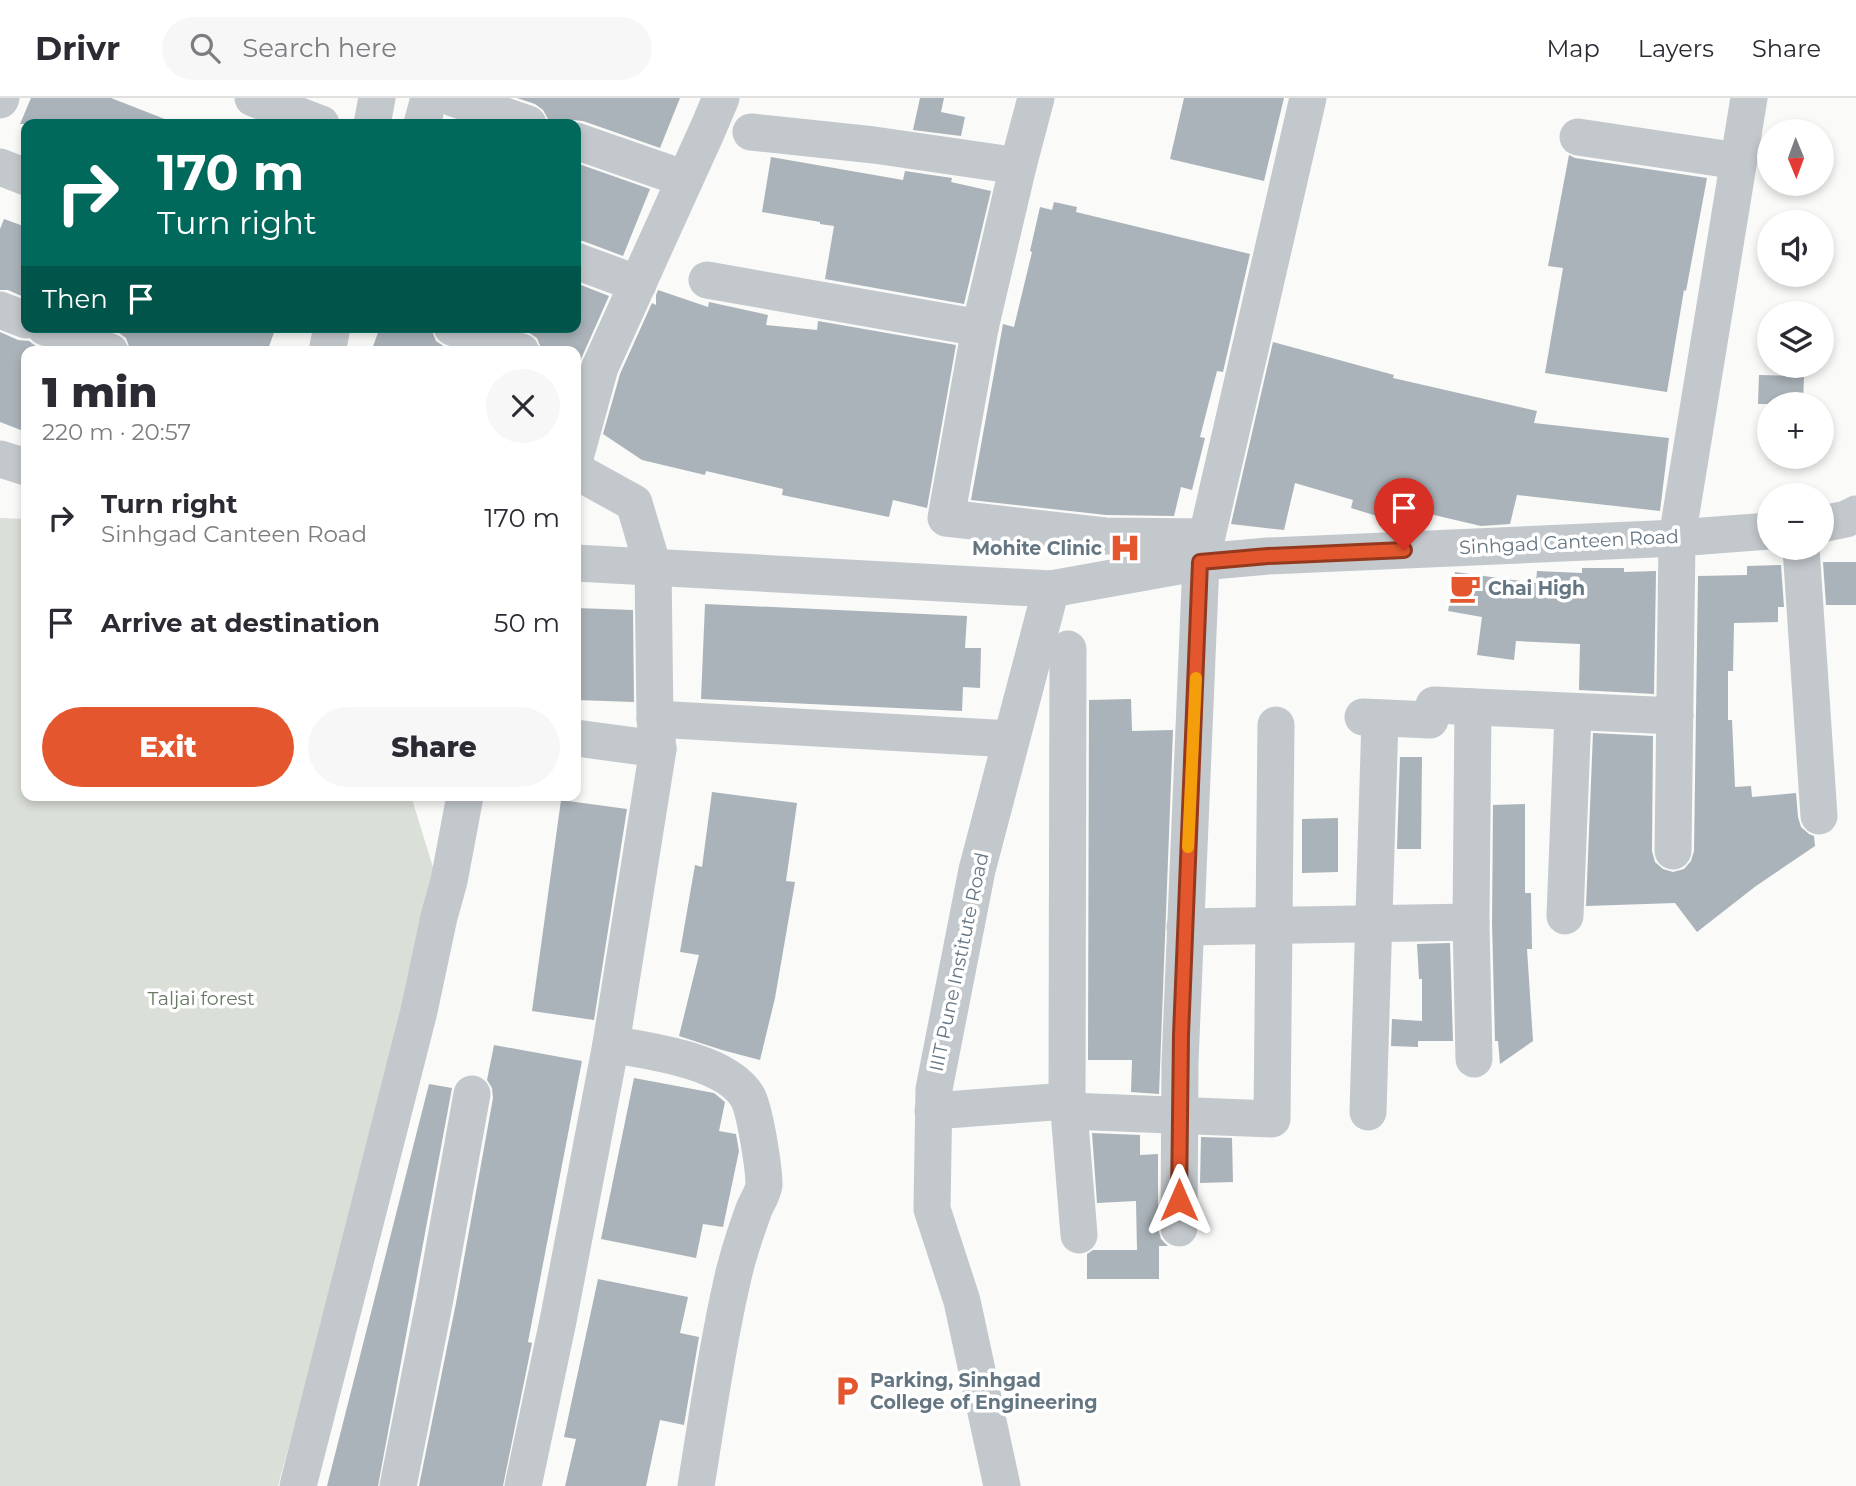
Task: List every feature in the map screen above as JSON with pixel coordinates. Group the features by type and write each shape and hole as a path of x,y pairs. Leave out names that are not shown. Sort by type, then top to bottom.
{"street":[{"path":"253,98 308,119"},
{"path":"373,119 377,98"},
{"path":"423,119 429,98"},
{"path":"453,98 514,119"},
{"path":"581,414 586,375 600,367 721,98"},
{"path":"1036,98 980,328 946,518 1203,549"},
{"path":"1179,1228 1185,927 1203,549 1308,98"},
{"path":"1674,851 1677,537 1749,98"},
{"path":"751,132 874,145 1018,166"},
{"path":"1578,137 1738,162"},
{"path":"581,143 685,179"},
{"path":"0,167 21,175"},
{"path":"581,263 638,284"},
{"path":"707,280 980,328"},
{"path":"0,310 21,318"},
{"path":"61,333 94,346"},
{"path":"469,333 504,346"},
{"path":"0,459 21,465"},
{"path":"523,1486 558,1321 611,1044 657,734 653,567 634,503 581,474"},
{"path":"1834,522 1856,514"},
{"name":"Sinhgad Canteen Road","path":"1203,549 1268,556 1757,532"},
{"path":"581,563 1051,589 1203,549"},
{"path":"1802,560 1819,816"},
{"name":"IIIT Pune Institute Road","path":"1002,1486 962,1301 932,1209 934,1089 977,870 1051,589"},
{"path":"1068,649 1068,1106 1079,1235"},
{"path":"1368,1112 1373,924 1372,717 1430,720 1434,705 1675,716"},
{"path":"1473,707 1471,922 1474,1059"},
{"path":"1565,916 1573,713"},
{"path":"933,1111 1068,1106 1180,1116 1272,1119 1276,725"},
{"path":"581,738 657,734 1011,739"},
{"path":"299,1486 419,1011 464,801"},
{"path":"1185,927 1471,922"},
{"path":"611,1044 677,1056 729,1078 747,1096 758,1136 764,1188 754,1207 731,1284 696,1486"},
{"path":"398,1486 472,1094"}],"green space":[{"name":"Taljai forest","path":"0,518 21,519 21,801 413,801 440,890 278,1486 0,1486"}],"building":[{"path":"31,98 111,98 165,119 22,119"},
{"path":"517,98 680,98 660,148 581,119 548,119 543,110"},
{"path":"920,98 944,98 941,112 965,117 961,136 913,130"},
{"path":"1184,98 1284,98 1264,181 1170,159"},
{"path":"1569,155 1707,178 1667,392 1545,373 1563,268 1548,266"},
{"path":"771,157 903,180 905,171 952,178 951,182 991,191 964,304 825,279 834,226 762,212"},
{"path":"581,165 650,189 623,256 583,241"},
{"path":"1054,202 1077,207 1076,212 1250,254 1223,372 1217,371 1200,437 1205,438 1192,490 1181,487 1174,516 1106,515 971,500 1003,324 1014,327 1040,207 1052,210"},
{"path":"4,219 21,225 21,296 8,290 0,290 0,229"},
{"path":"581,285 609,296 581,359 581,346 540,346 537,338 530,333 581,333"},
{"path":"658,290 708,307 709,302 768,315 766,325 817,330 818,321 956,345 927,508 893,500 889,517 782,495 783,489 706,471 705,475 642,460 603,434 620,374 652,303 656,305"},
{"path":"0,332 18,340 29,341 36,346 21,346 21,430 0,422"},
{"path":"119,333 274,333 269,346 129,346 126,338"},
{"path":"378,333 433,333 436,341 444,346 373,346"},
{"path":"1273,342 1394,375 1393,378 1537,411 1534,423 1669,438 1660,511 1517,495 1510,524 1481,526 1384,506 1380,517 1351,508 1353,500 1295,483 1284,530 1231,524"},
{"path":"1759,378 1804,378 1803,392 1758,392"},
{"path":"1823,562 1856,562 1856,605 1826,605"},
{"path":"1781,565 1784,607 1778,607 1778,622 1734,623 1733,671 1728,671 1728,720 1732,720 1735,787 1751,786 1752,797 1796,793 1801,827 1814,836 1815,846 1756,886 1697,932 1675,903 1586,906 1593,733 1653,736 1652,851 1655,862 1663,869 1673,872 1684,869 1691,861 1694,851 1698,576 1747,575 1747,566"},
{"path":"1582,568 1624,568 1624,572 1656,571 1654,694 1579,690 1580,644 1516,641 1514,660 1477,655 1482,617 1448,611 1455,572 1536,583 1537,571 1582,573"},
{"path":"705,604 967,616 965,648 981,648 980,688 963,687 962,711 701,699"},
{"path":"581,608 633,610 634,702 581,700"},
{"path":"1131,699 1132,731 1173,730 1159,1094 1131,1092 1132,1060 1088,1060 1089,700"},
{"path":"1400,757 1422,757 1421,849 1397,849"},
{"path":"712,792 797,803 786,881 795,882 775,998 760,1060 679,1036 699,955 680,952 695,865 702,867"},
{"path":"561,801 627,809 594,1020 532,1011"},
{"path":"1525,804 1525,893 1531,893 1532,949 1527,949 1533,1041 1500,1064 1498,1041 1495,1041 1493,805"},
{"path":"1338,818 1338,872 1302,873 1302,819"},
{"path":"1450,943 1453,1041 1418,1041 1418,1047 1391,1046 1392,1019 1422,1021 1422,979 1419,979 1417,944"},
{"path":"494,1045 582,1061 528,1342 532,1343 503,1486 419,1486 493,1098 492,1088 487,1080"},
{"path":"634,1078 714,1093 725,1102 719,1131 736,1134 739,1151 723,1227 703,1224 696,1258 601,1239"},
{"path":"429,1084 452,1088 378,1486 327,1486"},
{"path":"1092,1133 1140,1135 1140,1155 1158,1154 1158,1228 1161,1239 1168,1246 1159,1246 1159,1279 1087,1279 1087,1254 1093,1250 1137,1250 1136,1201 1097,1203"},
{"path":"1201,1137 1232,1138 1233,1182 1200,1183"},
{"path":"598,1279 688,1297 680,1333 699,1337 684,1425 660,1420 646,1486 565,1486 576,1439 564,1437"}],"slow traffic":[{"path":"1188,847 1196,678"}],"place":[{"name":"Mohite Clinic","path":"1125,548"},
{"name":"Chai High","path":"1465,588"},
{"name":"Parking, Sinhgad College of Engineering","path":"847,1391"}],"route":[{"path":"1179,1200 1180,1062 1200,562 1404,550"}]}
